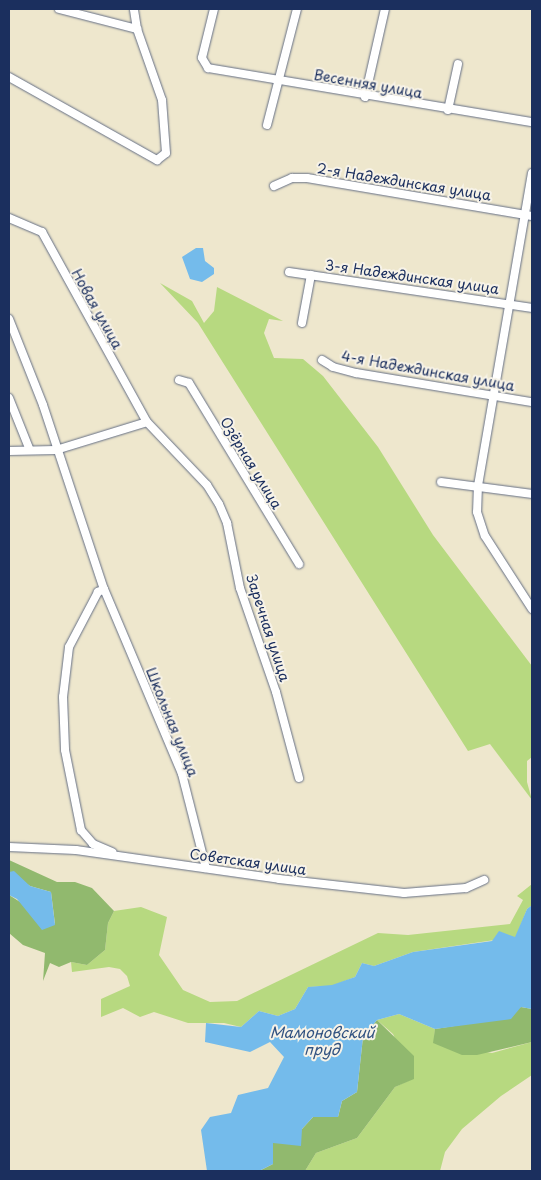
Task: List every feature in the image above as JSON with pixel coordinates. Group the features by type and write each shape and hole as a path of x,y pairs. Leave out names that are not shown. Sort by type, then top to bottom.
{"street":[{"path":"59,9 137,28"},
{"path":"9,77 157,160 166,153 162,100 137,28 134,9"},
{"name":"Весенняя улица","path":"214,9 203,63 208,68 448,110 532,122"},
{"path":"267,125 297,9"},
{"path":"365,96 385,9"},
{"path":"448,110 458,64"},
{"path":"532,173 528,215 493,395 478,485 477,512 485,536 532,610"},
{"name":"2-я Надеждинская улица","path":"274,186 292,178 307,178 528,215"},
{"name":"Новая улица","path":"12,219 42,232 147,422"},
{"name":"3-я Надеждинская улица","path":"289,272 532,308"},
{"path":"302,323 311,275"},
{"name":"Школьная улица","path":"9,319 43,405 56,450 104,589 182,774 206,868"},
{"name":"4-я Надеждинская улица","path":"322,360 333,367 356,373 532,402"},
{"name":"Озёрная улица","path":"179,380 189,384 299,564"},
{"path":"9,398 29,448"},
{"path":"9,451 29,448 56,450 147,422"},
{"name":"Заречная улица","path":"147,422 206,485 228,523 240,588 276,692 299,778"},
{"path":"441,482 478,485 532,494"},
{"path":"104,589 93,600 69,647 63,697 65,750 81,830 93,844 104,850 141,860"},
{"name":"Советская улица","path":"9,848 76,850 404,893 466,888 484,880"}],"green space":[{"path":"160,283 192,301 204,323 214,311 217,287 283,321 269,319 264,333 274,358 303,359 323,376 378,447 433,535 532,666 532,757 527,761 527,782 532,800 490,744 468,751 198,323"},
{"path":"9,860 57,882 75,882 92,888 114,911 108,923 105,950 87,965 71,962 59,967 50,963 43,981 45,953 23,945 9,933 9,895 55,924 51,892 30,886 9,872"},
{"path":"532,884 532,905 527,909 516,937 413,952 374,966 362,963 355,977 332,986 308,987 295,1009 278,1016 259,1011 241,1027 224,1023 188,1023 154,1012 140,1017 123,1008 101,1017 101,999 130,986 127,976 120,969 109,967 72,972 71,962 87,965 105,950 108,923 114,911 141,907 167,917 159,955 183,990 210,1002 237,1001 378,933 408,935 510,924 523,900 517,896"},
{"path":"521,1007 532,1009 532,1042 477,1055 462,1055 433,1043 435,1029 486,1021"},
{"path":"399,1014 435,1029 434,1043 492,1053 532,1042 532,1075 501,1096 462,1129 445,1152 440,1171 305,1171 316,1153 357,1138 395,1087 414,1078 393,1034 377,1020"},
{"path":"377,1020 414,1056 414,1079 395,1087 357,1138 316,1153 305,1171 259,1171 273,1164 273,1143 302,1129 313,1117 338,1117 342,1101 357,1092 363,1037"}],"water":[{"path":"196,248 203,248 205,261 214,268 214,274 202,282 190,279 182,257"},
{"path":"14,871 30,886 51,892 55,925 42,930 17,899 9,895 9,872"},
{"name":"Мамоновский пруд","path":"532,905 532,1009 521,1007 511,1019 435,1029 399,1014 377,1020 363,1037 357,1092 342,1101 338,1117 313,1117 302,1129 301,1146 273,1143 273,1164 259,1171 207,1171 201,1130 210,1117 231,1113 238,1095 268,1088 284,1057 270,1042 250,1052 205,1042 206,1023 241,1027 259,1011 278,1016 295,1009 308,987 332,985 355,977 362,963 374,966 413,952 492,941 499,931 515,937 527,909"}]}
